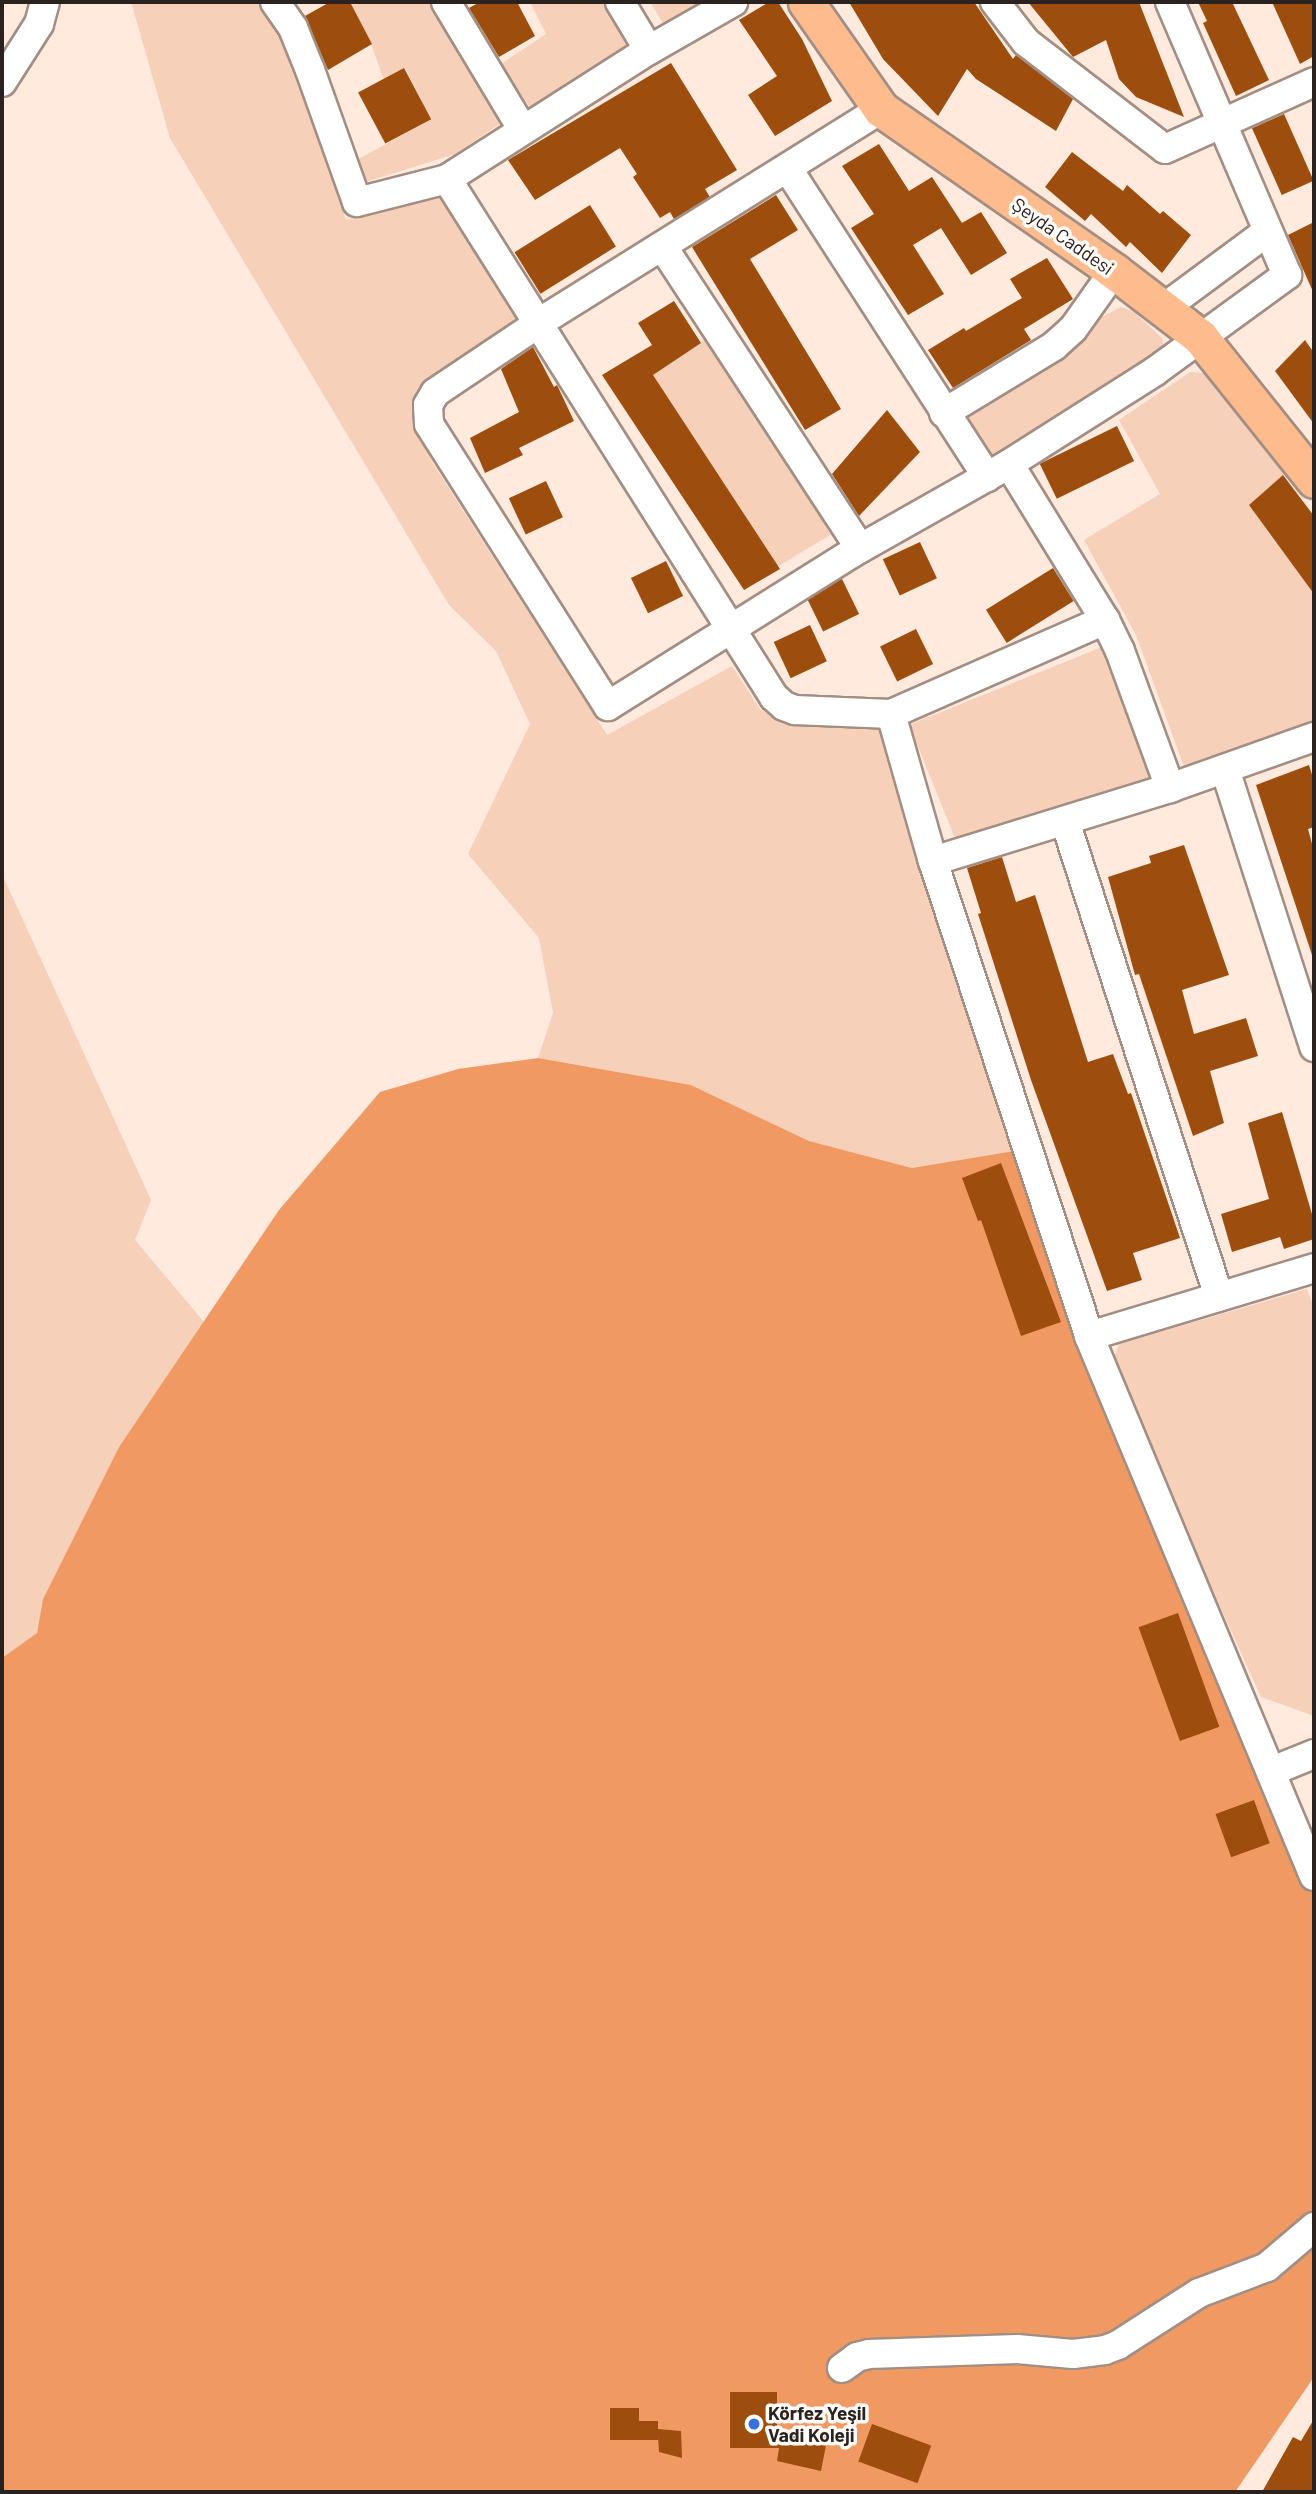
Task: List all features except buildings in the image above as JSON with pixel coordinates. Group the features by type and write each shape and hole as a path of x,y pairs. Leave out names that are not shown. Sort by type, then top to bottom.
{"main road":[{"name":"Şeyda Caddesi","path":"806,2 881,109 1114,271 1199,337 1314,480"}],"street":[{"path":"2,82 39,24 45,2"},
{"path":"275,2 293,28 357,202 447,179 649,50 733,2"},
{"path":"446,2 523,130"},
{"path":"620,2 649,50"},
{"path":"995,2 1026,41 1165,149 1314,82"},
{"path":"881,109 539,323 435,393 428,405 429,424 608,706 860,548 998,471 1154,372 1287,275 1170,2"},
{"path":"788,169 944,413 998,471 1105,620 1120,651 1170,788"},
{"path":"447,179 733,628 774,697 784,706 795,710 891,714 1105,620"},
{"path":"1164,308 1268,230"},
{"path":"663,247 860,548"},
{"path":"944,413 1054,346 1073,329 1114,271"},
{"path":"891,714 933,861 1089,1336 1314,1876"},
{"path":"933,861 1170,788 1314,737"},
{"path":"1225,769 1306,994 1314,1047"},
{"path":"1065,821 1219,1297"},
{"path":"1089,1336 1314,1268"},
{"path":"1272,1771 1314,1754"},
{"path":"842,2368 857,2357 869,2354 1017,2349 1073,2354 1105,2350 1118,2345 1199,2293 1267,2267 1314,2227"}],"shaded area":[{"path":"131,2 265,2 282,27 346,220 447,196 529,319 417,394 418,431 432,462 607,735 732,666 760,709 778,720 880,729 1014,1151 912,1168 809,1141 691,1085 538,1058 553,1013 539,938 468,854 530,724 496,651 449,605 170,138"},
{"path":"350,2 431,2 504,121 455,154 366,182 357,160 431,119 405,68 384,80 371,44"},
{"path":"530,2 606,2 632,45 531,109 501,64 546,34"},
{"path":"650,2 709,2 666,28"},
{"path":"1121,307 1133,311 1162,338 1164,350 1154,363 992,457 967,417 1064,359 1077,348 1100,318"},
{"path":"711,336 830,535 770,571 651,372"},
{"path":"1190,372 1204,373 1287,472 1249,505 1314,593 1314,727 1186,772 1136,635 1084,540 1160,494 1119,420"},
{"path":"1102,647 1156,781 963,858 909,725"},
{"path":"2,874 151,1200 135,1240 204,1322 119,1447 43,1599 37,1633 2,1658"},
{"path":"538,1058 691,1085 809,1141 912,1168 1014,1151 1075,1339 1314,1895 1314,2377 1235,2492 2,2492 2,1658 37,1633 43,1599 119,1447 279,1210 380,1092 458,1069"},
{"path":"1307,1289 1314,1308 1314,1716 1261,1697 1111,1366 1119,1344"}],"place":[{"name":"Körfez Yeşil Vadi Koleji","path":"754,2424"}]}
